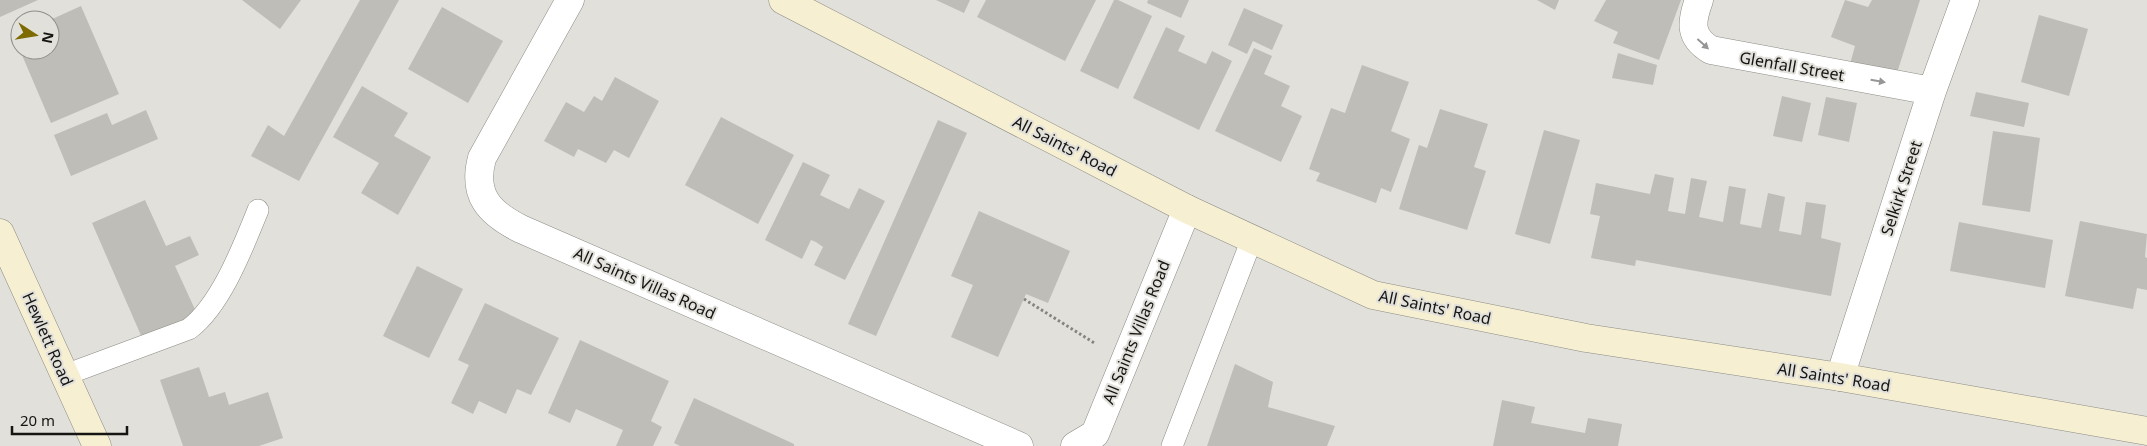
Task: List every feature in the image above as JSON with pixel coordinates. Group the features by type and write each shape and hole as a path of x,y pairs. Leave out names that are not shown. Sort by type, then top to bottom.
{"street":[{"name":"All Saints Villas Road","path":"570,0 482,158 478,173 480,190 486,203 495,214 521,229 1019,446"},
{"name":"All Saints' Road","path":"783,0 1187,209 1372,294 1586,338 1840,377 2147,431"},
{"name":"Glenfall Street","path":"1699,0 1692,18 1693,29 1698,40 1711,50 1932,90"},
{"name":"Selkirk Street","path":"1840,377 1932,90 1965,0"},
{"name":"All Saints Villas Road","path":"1075,446 1095,434 1187,209"},
{"name":"Hewlett Road","path":"0,233 97,446"}],"lane":[{"path":"65,375 174,335 196,324 225,281 241,251 258,210"},
{"path":"1172,446 1252,239"}],"path":[{"path":"1024,299 1124,362"}],"building":[{"path":"0,0 38,0 16,10 10,10 10,13 0,17"},
{"path":"242,0 301,0 280,29"},
{"path":"360,0 399,0 299,181 251,156 268,125 284,136"},
{"path":"936,0 970,0 964,13"},
{"path":"986,0 1096,0 1065,61 977,17"},
{"path":"1114,0 1118,0 1152,16 1118,89 1080,71"},
{"path":"1148,0 1189,0 1181,18 1147,3"},
{"path":"1537,0 1559,0 1555,10"},
{"path":"1606,0 1681,0 1659,60 1613,43 1618,32 1594,21"},
{"path":"1845,0 1868,7 1872,0 1920,0 1897,73 1850,64 1855,46 1831,37"},
{"path":"81,6 119,94 51,123 24,60 60,60 60,15"},
{"path":"442,7 503,41 468,103 408,69"},
{"path":"1244,8 1283,25 1272,50 1253,41 1247,54 1228,45"},
{"path":"2039,15 2088,29 2069,96 2021,82"},
{"path":"1166,27 1185,36 1178,51 1206,64 1212,51 1232,61 1199,130 1133,98"},
{"path":"1254,48 1272,56 1264,74 1290,86 1281,106 1302,116 1281,162 1215,131"},
{"path":"1618,53 1657,65 1653,85 1612,78"},
{"path":"1362,65 1409,82 1391,131 1410,139 1391,192 1381,188 1376,203 1316,181 1320,173 1309,169 1331,108 1345,113"},
{"path":"615,77 659,101 629,158 614,150 606,163 578,149 574,157 544,141 566,102 584,112 594,96 602,101"},
{"path":"362,86 408,113 394,136 431,157 398,215 361,193 379,163 333,137"},
{"path":"1976,92 2029,103 2024,127 1970,116"},
{"path":"1782,96 1811,103 1802,142 1773,136"},
{"path":"1826,97 1857,103 1849,142 1818,135"},
{"path":"1440,109 1488,124 1474,167 1486,171 1467,230 1399,209 1419,145 1427,148"},
{"path":"146,110 158,139 71,176 54,135 107,113 112,125"},
{"path":"721,117 794,155 758,224 685,185"},
{"path":"938,120 967,133 876,336 848,324"},
{"path":"1544,130 1580,140 1550,244 1515,234"},
{"path":"1993,131 2040,138 2030,212 1982,205"},
{"path":"803,162 830,175 820,195 849,209 859,188 885,201 845,280 814,265 823,247 816,242 811,240 802,259 765,240"},
{"path":"1655,174 1674,178 1668,211 1685,214 1691,178 1707,181 1699,217 1723,222 1729,186 1746,189 1740,224 1761,228 1768,193 1785,197 1779,231 1801,235 1806,202 1826,205 1821,238 1841,243 1831,296 1636,260 1635,266 1591,258 1600,216 1590,214 1596,183 1650,194"},
{"path":"145,200 166,246 190,236 199,255 175,266 198,316 143,340 92,223"},
{"path":"979,211 1070,251 1048,303 1026,294 998,357 951,337 973,285 951,276"},
{"path":"2080,221 2147,234 2145,257 2147,258 2147,290 2137,288 2133,309 2065,296"},
{"path":"1959,222 2053,240 2045,288 1950,271"},
{"path":"417,266 463,289 429,358 383,336"},
{"path":"485,303 559,338 531,395 517,389 506,414 479,401 473,414 451,403 469,365 458,360"},
{"path":"580,340 669,381 651,421 662,427 653,446 616,446 623,430 576,409 570,423 548,413"},
{"path":"1235,364 1273,382 1268,407 1335,426 1327,446 1207,446"},
{"path":"199,367 209,397 225,392 229,405 268,392 283,438 259,446 183,446 160,380"},
{"path":"694,398 794,444 794,446 680,446 674,443"},
{"path":"1502,400 1535,407 1531,423 1585,433 1588,418 1622,424 1618,446 1493,446"}]}
